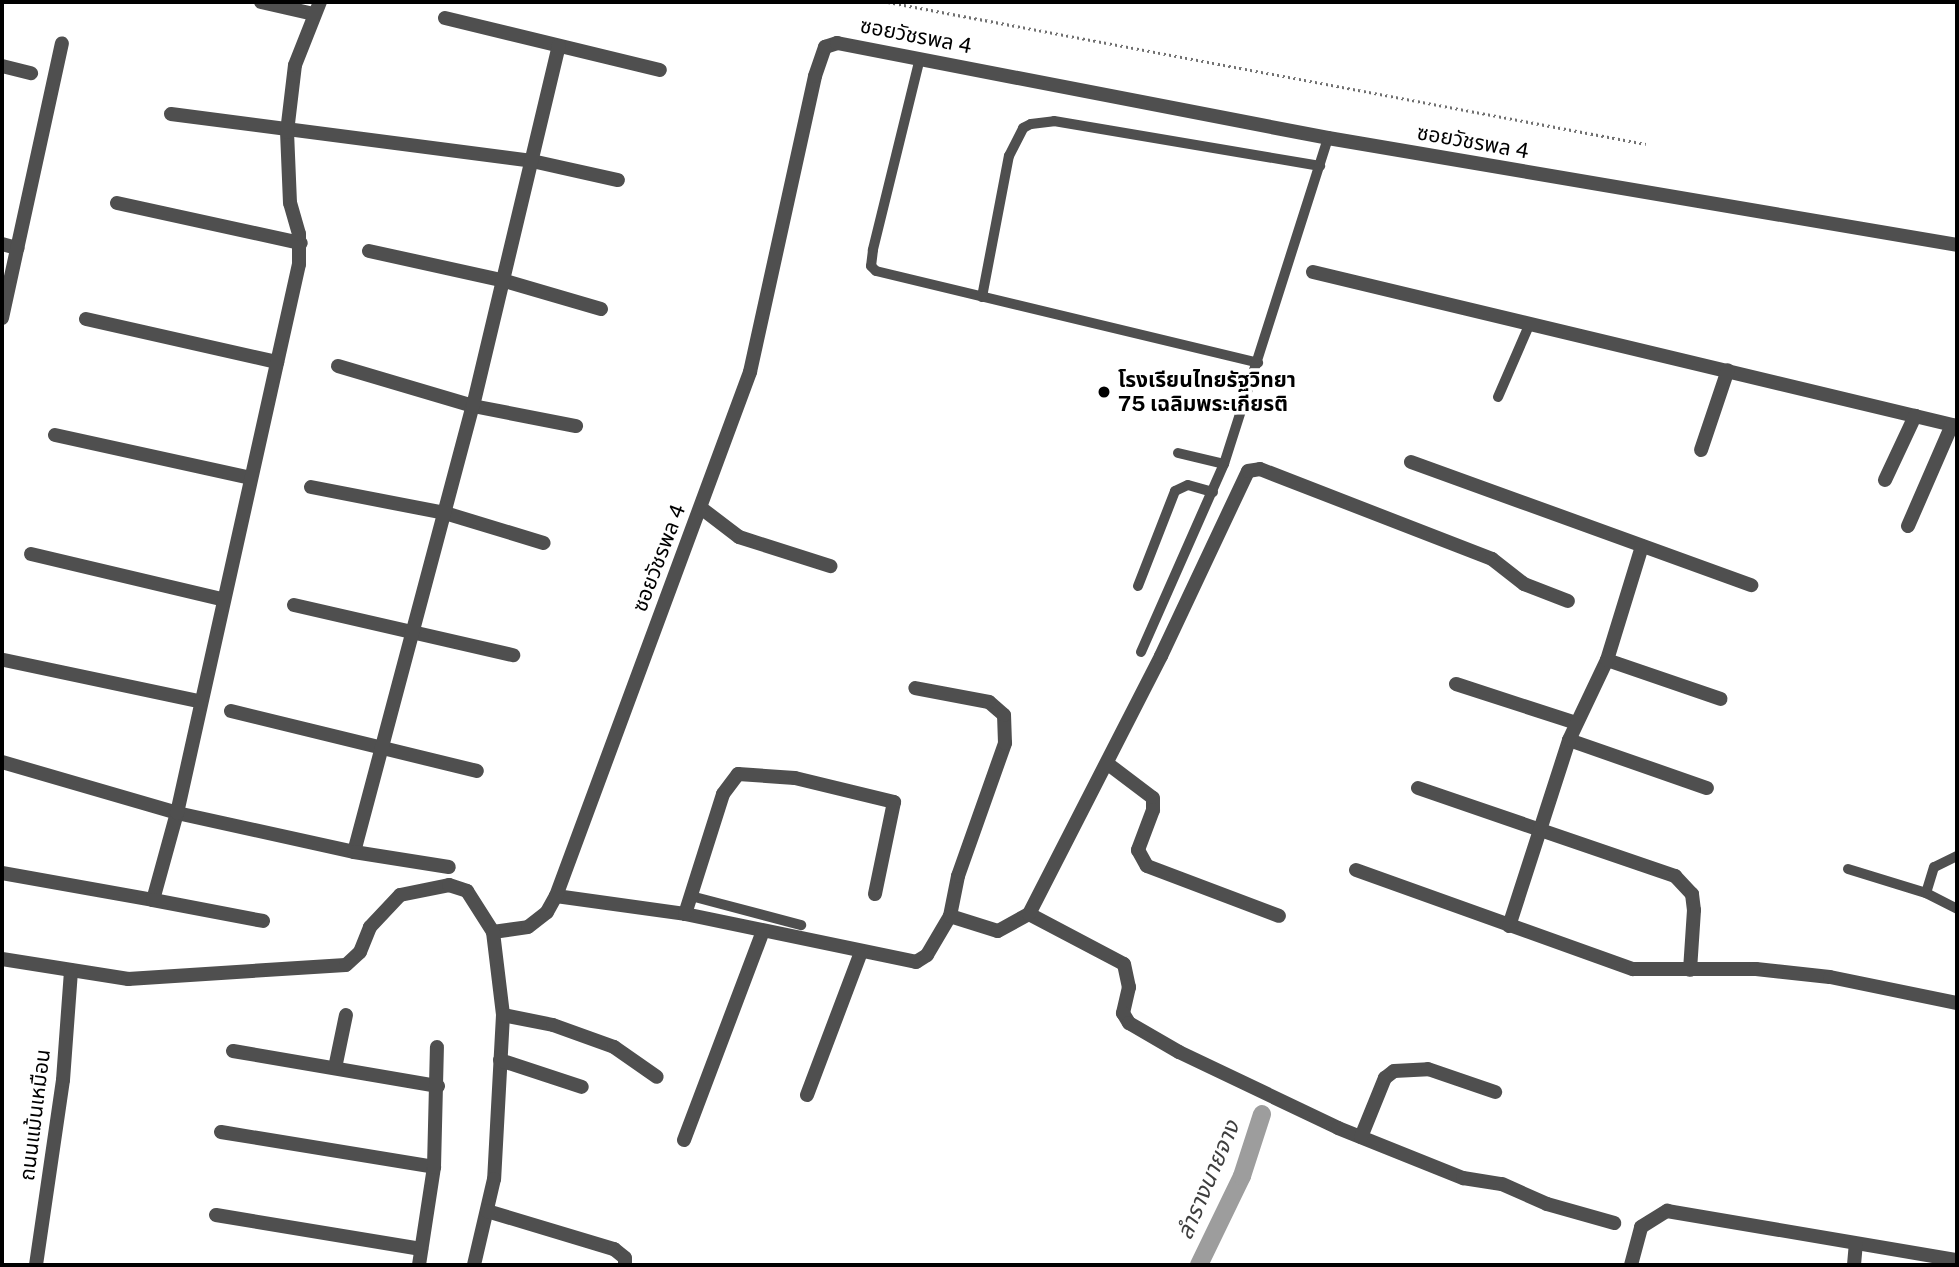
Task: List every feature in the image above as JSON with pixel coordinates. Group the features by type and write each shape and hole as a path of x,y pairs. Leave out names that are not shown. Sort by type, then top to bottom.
{"street":[{"path":"153,900 177,813 199,701 277,362 300,243 290,203 287,132 295,65 317,8 261,2"},
{"path":"445,18 660,70"},
{"path":"2,318 9,246 62,43"},
{"name":"ซอยวัชรพล 4","path":"493,933 528,927 547,912 556,896 750,372 819,57 825,47 837,43 1328,138 1957,245"},
{"path":"354,852 474,407 559,46"},
{"path":"2,66 31,73"},
{"path":"172,114 287,132 532,161 618,180"},
{"path":"117,203 300,243"},
{"path":"369,251 505,281 601,309"},
{"path":"1313,272 1954,425 1908,526"},
{"path":"86,319 277,362"},
{"path":"338,366 474,407 576,426"},
{"path":"1701,450 1728,370"},
{"path":"1885,480 1915,416"},
{"path":"55,435 250,478"},
{"path":"1411,462 1751,585"},
{"path":"950,916 998,931 1030,914 1108,764 1244,475 1254,468 1492,559 1524,583 1569,601"},
{"path":"311,486 445,513 544,543"},
{"path":"701,508 739,537 830,566"},
{"path":"1509,926 1569,740 1607,660 1642,546"},
{"path":"31,554 222,599"},
{"path":"294,605 513,655"},
{"path":"4,660 199,701"},
{"path":"1607,660 1721,699"},
{"path":"1456,684 1576,723"},
{"path":"556,896 685,914 916,962 927,955 950,916 958,876 1005,743 1004,715 989,702 915,688"},
{"path":"231,711 477,771"},
{"path":"1569,740 1707,788"},
{"path":"2,762 177,813 354,852 449,867"},
{"path":"1108,764 1153,798 1153,810 1138,850 1147,866 1279,916"},
{"path":"685,914 723,794 738,774 795,778 894,802 876,894"},
{"path":"1418,788 1540,832 1675,876 1692,894 1694,910 1690,970"},
{"path":"1356,870 1633,969 1756,969 1830,977 1957,1003"},
{"path":"2,873 263,921"},
{"path":"2,959 128,979 346,965 360,952 370,927 400,895 449,885 467,891 493,933 503,1015 494,1179 474,1265"},
{"path":"1030,914 1124,964 1129,986 1124,1013 1129,1023 1179,1052 1361,1137 1463,1178 1502,1184 1547,1204 1614,1223"},
{"path":"684,1140 763,931"},
{"path":"807,1095 861,952"},
{"name":"ถนนแม้นเหมือน","path":"36,1265 63,1080 71,970"},
{"path":"335,1068 346,1015"},
{"path":"503,1015 553,1025 614,1047 657,1077"},
{"path":"419,1265 434,1167 437,1047"},
{"path":"233,1051 438,1086"},
{"path":"500,1060 582,1087"},
{"path":"1361,1137 1385,1078 1394,1071 1428,1069 1496,1092"},
{"path":"221,1132 434,1167"},
{"path":"487,1210 614,1249 625,1258 625,1265"},
{"path":"1631,1265 1641,1227 1667,1211 1957,1260"},
{"path":"216,1215 421,1249"},
{"path":"1854,1265 1856,1244"}],"lane":[{"path":"920,58 871,266 887,277 1258,363"},
{"path":"982,297 1009,156 1023,128 1031,124 1054,121 1320,166"},
{"path":"1141,652 1224,464 1328,138"},
{"path":"1498,397 1530,323"},
{"path":"1178,453 1224,464"},
{"path":"1138,586 1175,491 1188,485 1213,492"},
{"path":"1926,892 1934,867 1957,856"},
{"path":"1848,869 1926,892 1957,909"},
{"path":"691,896 801,925"}],"path":[{"path":"888,2 1646,144"}],"waterway":[{"name":"ลำรางนายจาง","path":"1199,1265 1242,1176 1262,1114"}],"place":[{"name":"โรงเรียนไทยรัฐวิทยา 75 เฉลิมพระเกียรติ","path":"1104,392"}]}
